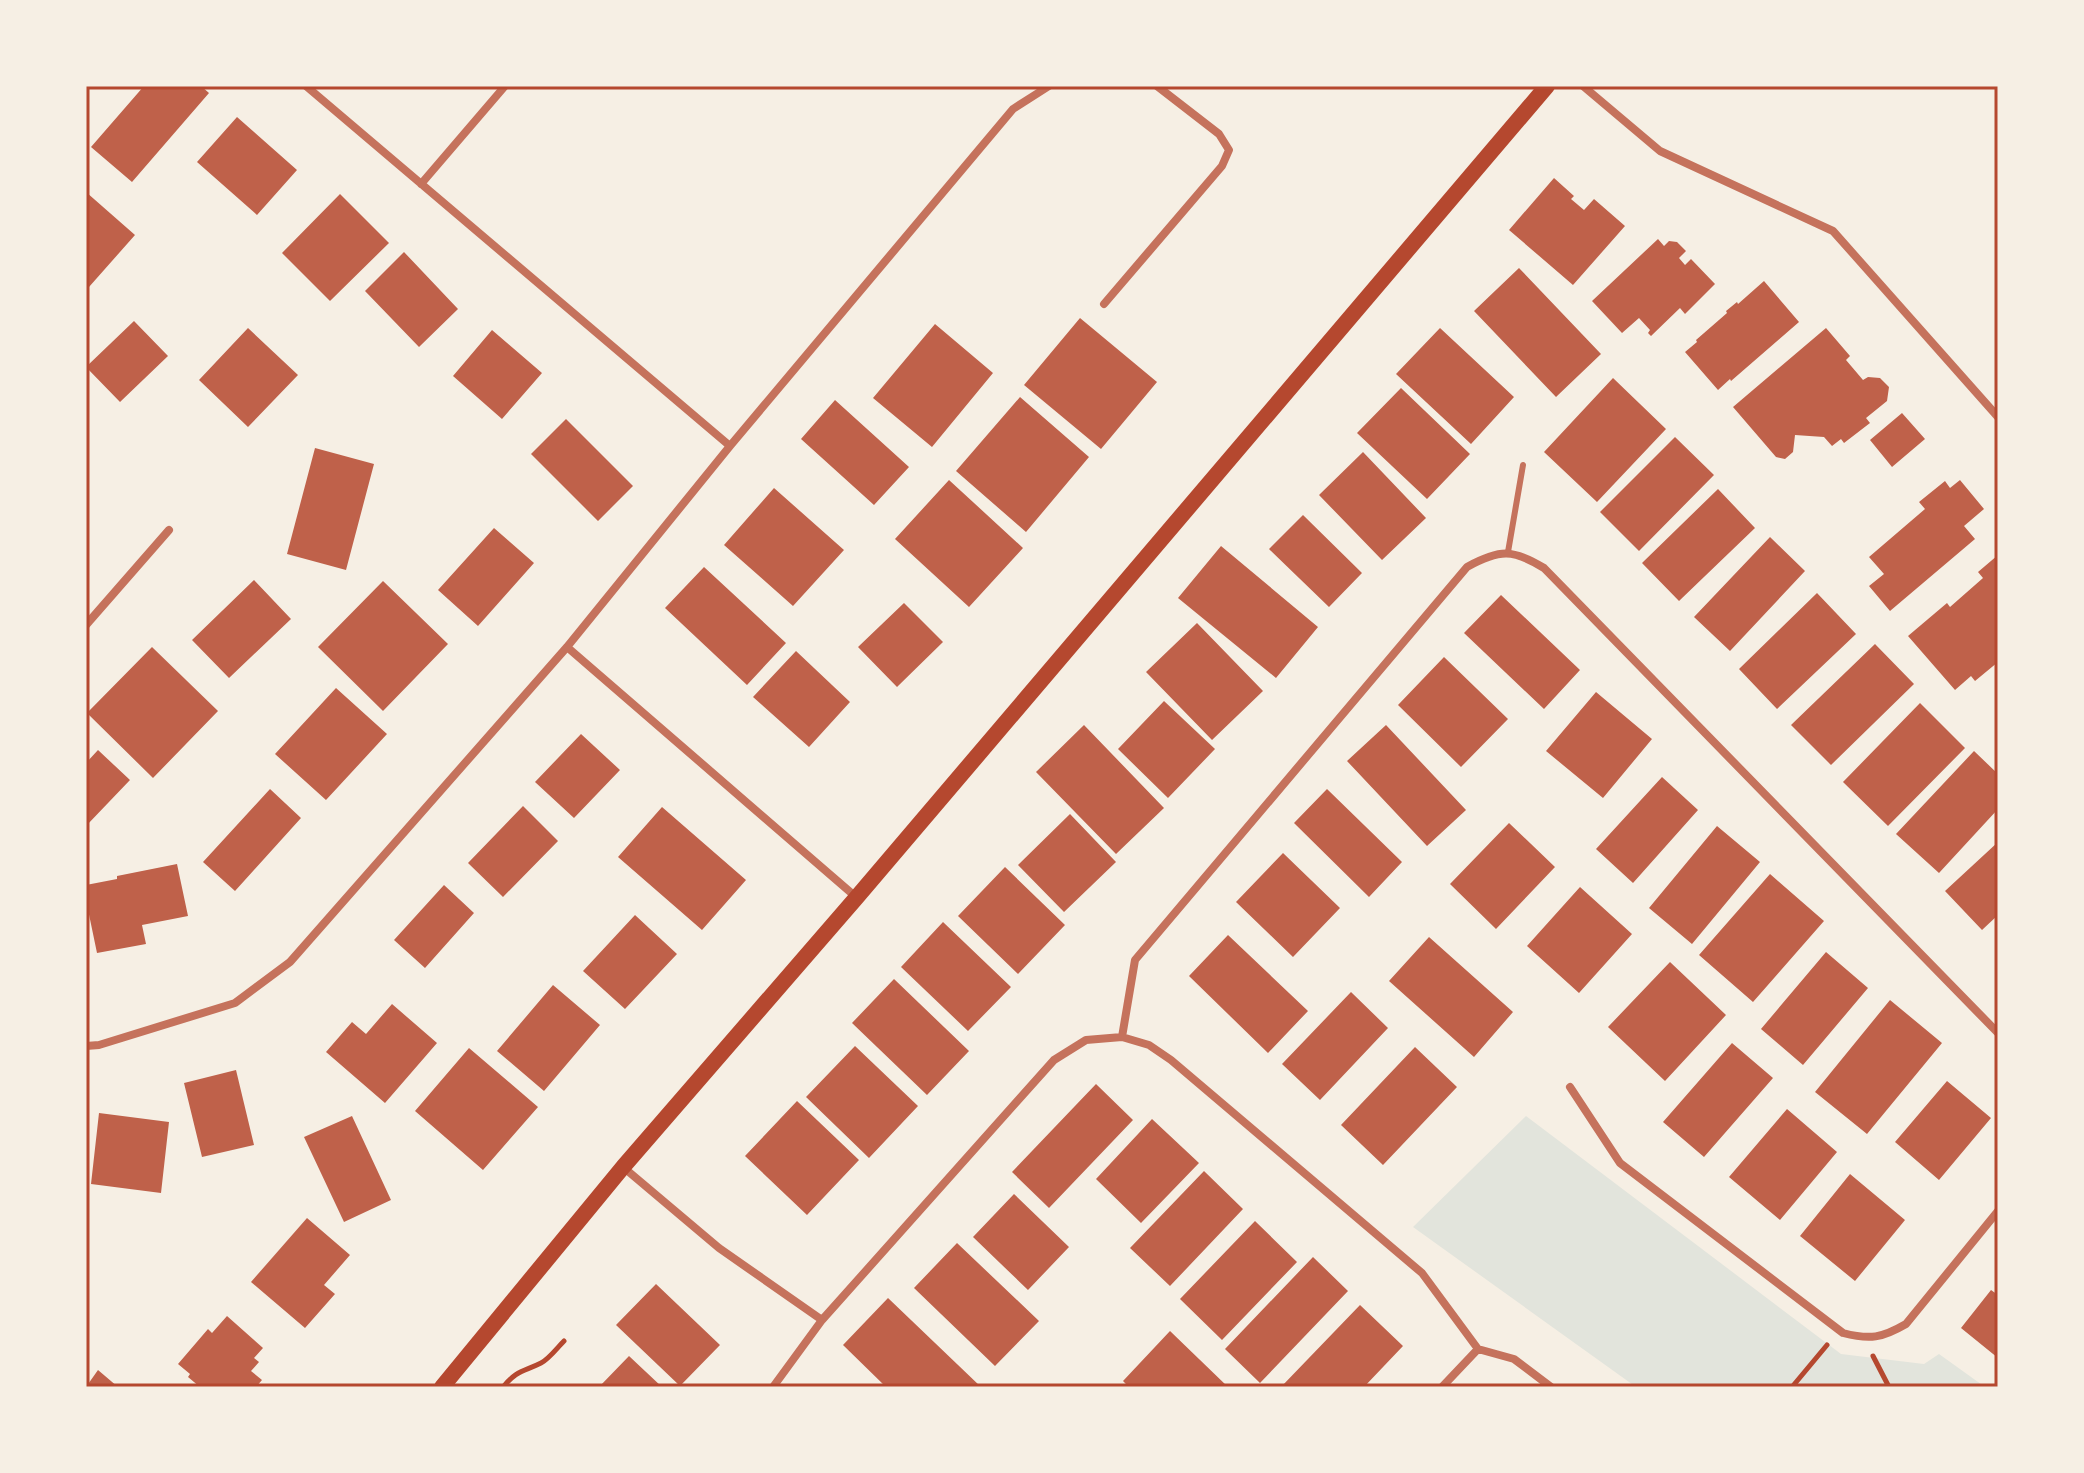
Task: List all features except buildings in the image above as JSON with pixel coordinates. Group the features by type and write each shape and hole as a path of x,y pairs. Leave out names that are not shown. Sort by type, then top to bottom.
{"main road":[{"path":"442,1387 623,1167 857,897 1547,86"}],"street":[{"path":"306,86 730,446"},
{"path":"421,184 505,86"},
{"path":"86,1046 99,1045 235,1003 290,962 567,647 730,446 1013,109 1031,90 1049,86"},
{"path":"1104,304 1222,166 1229,150 1219,134 1157,86"},
{"path":"1583,86 1660,151 1833,231 1998,417"},
{"path":"86,625 169,530"},
{"path":"1122,1037 1135,960 1467,567 1489,555 1508,552 1544,568 1998,1033"},
{"path":"567,647 857,897"},
{"path":"773,1387 822,1320 1054,1060 1086,1040 1122,1037 1149,1045 1171,1060 1422,1273 1478,1349 1514,1359 1551,1387"},
{"path":"1570,1087 1620,1163 1843,1333 1864,1339 1887,1335 1906,1324 1998,1211"},
{"path":"623,1167 719,1248 822,1320"},
{"path":"1442,1387 1478,1349"}],"lane":[{"path":"1508,552 1523,465"}],"path":[{"path":"1792,1387 1832,1339 1843,1333"},
{"path":"1864,1339 1889,1387"},
{"path":"503,1387 525,1368 543,1362 564,1341"}],"shaded area":[{"path":"1526,1116 1841,1354 1924,1364 1939,1354 1985,1387 1636,1387 1413,1227"}]}
